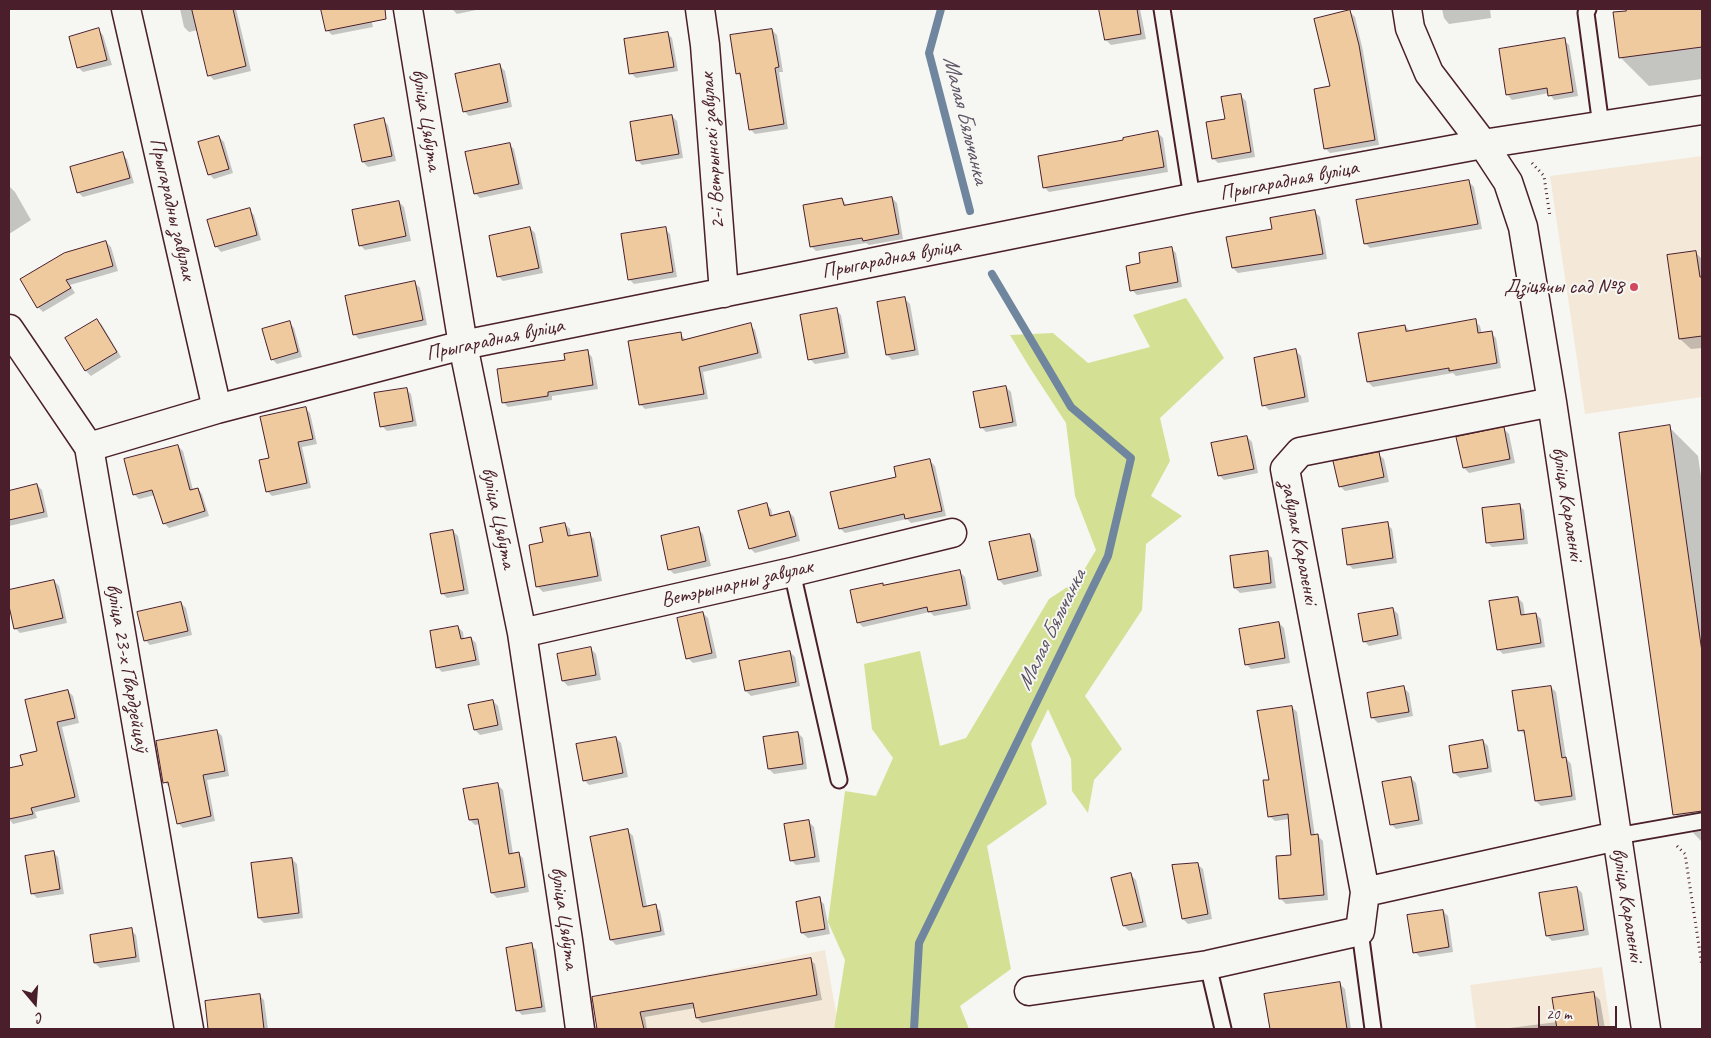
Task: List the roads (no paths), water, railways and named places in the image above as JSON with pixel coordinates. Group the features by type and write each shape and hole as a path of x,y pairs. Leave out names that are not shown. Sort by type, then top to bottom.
{"street":[{"name":"Прыгарадны завулак","path":"126,9 217,409"},
{"name":"вуліца Цябута","path":"408,9 462,345 522,633 580,1029"},
{"name":"2-і Ветрынскі завулак","path":"700,9 705,45 724,293"},
{"name":"вуліца Караленкі","path":"1407,9 1410,28 1429,72 1483,144 1508,182 1523,227 1552,402 1646,1029"},
{"name":"Прыгарадная вуліца","path":"89,446 217,409 462,345 1192,198 1483,144 1702,110"},
{"name":"вуліца 23-х Гвардзейцаў","path":"9,329 89,446 189,1029"},
{"name":"завулак Караленкі","path":"1360,931 1365,892 1285,469 1300,452 1552,402"},
{"name":"Ветэрынарны завулак","path":"522,633 792,572 952,533"},
{"path":"1365,892 1617,836"},
{"path":"1029,991 1208,965 1360,931"}],"lane":[{"path":"1162,9 1192,198"},
{"path":"1588,9 1586,13 1601,126"},
{"path":"792,572 839,780"},
{"path":"1617,836 1702,821"},
{"path":"1360,931 1373,1029"},
{"path":"1208,965 1223,1029"}],"waterway":[{"name":"Малая Бяльчанка","path":"941,9 929,53 970,211"},
{"name":"Малая Бяльчанка","path":"914,1029 919,943 1108,556 1131,458 1071,407 992,274"}],"place":[{"name":"Дзіцячы сад №8","path":"1634,287"}]}
